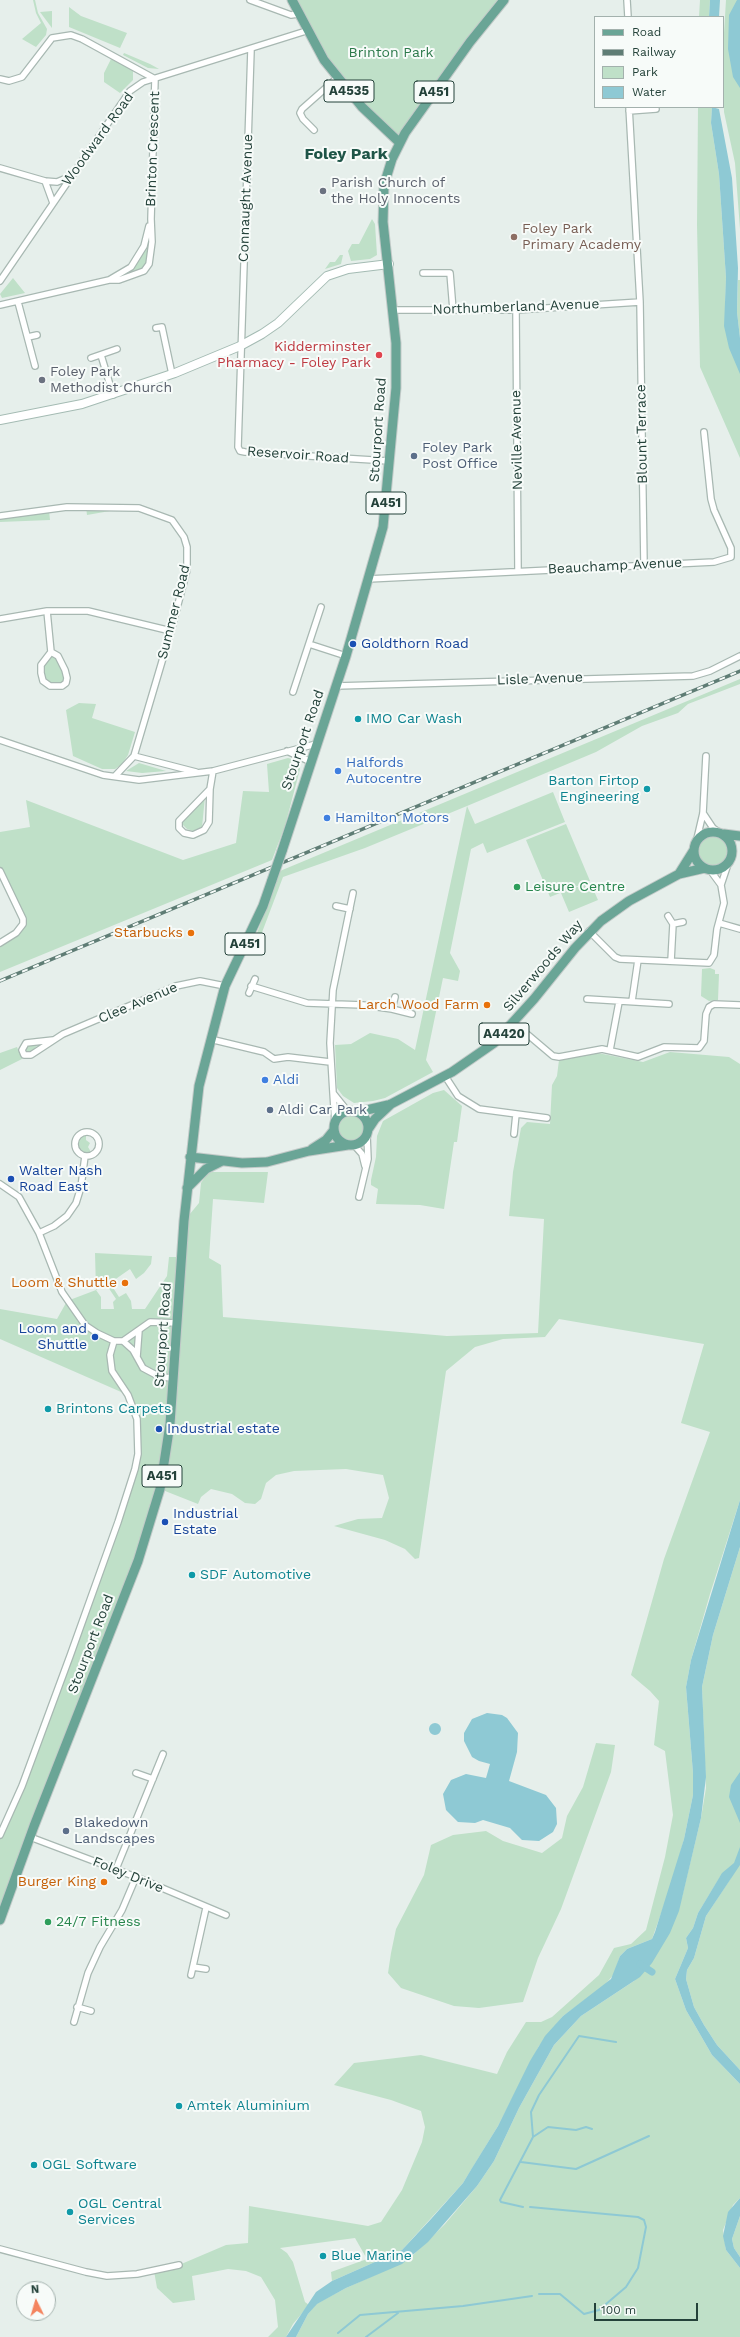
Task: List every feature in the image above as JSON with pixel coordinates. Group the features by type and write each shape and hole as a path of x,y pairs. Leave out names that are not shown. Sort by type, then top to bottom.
{"main road":[{"name":"A4535","path":"292,0 306,31 337,78 362,107 400,143"},
{"name":"A451","path":"400,143 470,42 504,0"},
{"name":"Stourport Road","path":"0,1920 30,1837 138,1561 164,1468 174,1378 190,1158 200,1086 210,1039 226,986 263,906 282,851 346,656 383,527 396,373 396,343 389,264 383,222 383,190 400,143"},
{"path":"0,420 43,413 113,395 172,374 240,346 278,323 327,276 348,269 389,264"},
{"path":"680,874 703,834 715,831 740,836"},
{"path":"722,833 731,843 733,854"},
{"path":"695,846 698,862 708,869 720,869 728,864 733,854 740,846"},
{"name":"Silverwoods Way","path":"354,1112 391,1104 445,1076 486,1050 514,1023 589,931 629,901 680,874 708,869"},
{"name":"Silverwoods Way","path":"368,1131 375,1119 391,1104"},
{"path":"190,1158 224,1161 267,1162 309,1151 351,1145 362,1142 368,1131 366,1119 354,1112 342,1114 326,1140 309,1151"},
{"path":"335,1126 338,1138 351,1145"},
{"path":"187,1188 206,1169 224,1161"}],"street":[{"path":"250,0 292,15 298,14"},
{"path":"627,0 628,16"},
{"name":"Woodward Road","path":"0,281 69,177 130,91 143,82 251,50 306,31"},
{"path":"0,80 9,81 22,77 52,38 71,35 82,39 155,79"},
{"name":"Connaught Avenue","path":"240,346 251,50"},
{"path":"314,130 303,119 300,113 302,109 337,78"},
{"name":"Brinton Crescent","path":"0,305 109,280 119,280 144,271 149,264 151,253 155,79"},
{"path":"629,109 656,109"},
{"name":"Blount Terrace","path":"629,109 640,302 644,565"},
{"path":"0,168 45,181 57,182 69,177"},
{"path":"45,181 53,203"},
{"name":"Brinton Crescent","path":"109,280 131,267 139,257 144,246 151,219"},
{"path":"423,273 450,273 453,310"},
{"path":"18,302 35,366"},
{"name":"Northumberland Avenue","path":"393,310 516,310 640,302"},
{"name":"Neville Avenue","path":"516,310 518,571"},
{"path":"156,328 165,326 172,374"},
{"path":"28,337 37,335"},
{"name":"Reservoir Road","path":"240,346 237,443 240,451 389,461"},
{"path":"91,358 117,349"},
{"path":"101,355 113,395"},
{"name":"Beauchamp Avenue","path":"368,579 714,562 732,557 731,548 713,505 704,432"},
{"name":"Summer Road","path":"0,516 67,506 126,507 154,512 172,520 184,536 187,547 188,570 171,631 134,756 115,776"},
{"path":"293,692 322,607"},
{"path":"47,611 51,652 41,665 41,673 43,681 50,686 62,686 66,683 67,678 65,670 58,656 51,652"},
{"path":"0,619 47,611 88,611 171,631"},
{"path":"309,644 346,656"},
{"name":"Lisle Avenue","path":"336,686 693,676 710,671 740,656"},
{"path":"0,740 75,767 103,775 139,780 213,771 316,744"},
{"path":"286,751 311,762"},
{"path":"134,756 200,773"},
{"path":"695,846 703,813 706,756"},
{"path":"210,789 179,821 179,828 184,833 192,835 204,830 209,822 210,789 213,771"},
{"path":"703,813 713,828 722,833"},
{"path":"589,931 615,957 700,964 711,961 714,955 724,903 721,885 728,864"},
{"path":"708,869 721,885"},
{"path":"0,872 21,911 23,919 22,924 16,933 0,943"},
{"path":"335,1126 330,1062 332,1005 353,893"},
{"path":"336,906 350,909"},
{"path":"668,916 673,924 670,961"},
{"path":"673,924 683,922"},
{"path":"719,923 740,929"},
{"path":"632,1001 638,960"},
{"path":"249,993 255,979"},
{"name":"Clee Avenue","path":"53,1040 26,1043 22,1050 24,1055 31,1055 53,1040 176,986 200,981 226,986"},
{"path":"251,986 307,1004 363,1005 392,1009 412,1014"},
{"path":"392,1009 395,997"},
{"path":"587,999 668,1004"},
{"path":"610,1050 619,1002"},
{"path":"514,1023 553,1056 559,1057 592,1049 610,1050 638,1057 664,1047 699,1048 704,1044 706,1014 709,1007 714,1004 740,1005"},
{"path":"210,1039 264,1052 274,1059 288,1057 330,1062"},
{"path":"445,1076 458,1096 479,1109 547,1118"},
{"path":"333,1093 340,1103 354,1112"},
{"path":"514,1134 516,1114"},
{"path":"359,1197 365,1166 368,1159 368,1131"},
{"path":"91,1132 98,1137 100,1145 93,1156 85,1156 78,1152 75,1141 82,1133 91,1132"},
{"path":"351,1145 362,1154 365,1166"},
{"path":"39,1233 54,1226 67,1216 76,1203 81,1187 85,1156"},
{"path":"0,1184 19,1197 39,1233 66,1301 86,1325 97,1333 114,1341 123,1341 150,1322 178,1323"},
{"path":"137,1357 139,1330"},
{"path":"0,1835 22,1786 118,1522 135,1469 138,1454 137,1419 128,1395 112,1371 110,1355 114,1341"},
{"path":"123,1341 137,1357 140,1364 151,1373 174,1378"},
{"path":"116,1869 163,1754"},
{"path":"136,1773 153,1779"},
{"name":"Foley Drive","path":"30,1837 116,1869 206,1908 226,1915"},
{"path":"74,2022 88,1973 100,1948 122,1910 136,1877"},
{"path":"191,1975 206,1908"},
{"path":"193,1967 206,1969"},
{"path":"78,2007 91,2011"},
{"path":"0,2249 86,2272 107,2276 137,2274 179,2265"}],"green space":[{"path":"33,0 35,0 38,13 47,29 46,35 36,47 22,39 41,23 36,13"},
{"name":"Brinton Park","path":"293,0 499,0 430,89 396,138 365,105 326,57"},
{"path":"700,0 710,0 709,16 699,16"},
{"path":"726,0 740,0 740,229 735,163 724,112 724,33"},
{"path":"69,7 81,16 127,33 120,48 69,27"},
{"path":"52,11 52,28 40,12"},
{"path":"124,53 159,69 148,68 123,55"},
{"path":"111,59 133,70 133,80 120,93 104,82 104,73"},
{"path":"698,108 712,108 711,123 719,174 726,278 725,316 740,359 740,458 700,367 697,225"},
{"path":"372,219 375,224 377,255 370,259 351,261 348,251 352,244 359,244"},
{"path":"148,248 148,261 143,268 129,274 139,261 145,249"},
{"path":"340,255 343,255 341,264 325,269 330,262 335,262"},
{"path":"13,278 25,293 2,298 0,294"},
{"path":"738,280 740,280 740,338 737,312"},
{"path":"86,507 127,508 87,515"},
{"path":"49,510 50,520 0,522 0,517"},
{"path":"51,652 58,656 66,683 57,688 43,681 41,665"},
{"path":"740,679 740,684 688,704 678,713 642,726 596,752 365,848 283,877 261,935 257,933 280,871"},
{"path":"79,703 96,704 92,718 135,732 128,755 122,764 115,769 102,769 73,756 66,710"},
{"path":"288,758 299,763 300,769 285,826 272,860 0,972 0,943 23,924 0,871 0,832 30,827 26,800 183,860 236,843 243,791 269,792 267,764"},
{"path":"139,763 166,771 142,773 126,771"},
{"path":"553,792 565,822 487,853 483,843 471,849 450,953 460,971 458,981 443,978 426,1060 433,1072 385,1098 354,1103 343,1096 337,1088 335,1045 351,1044 370,1033 398,1039 415,1050 467,806 475,824"},
{"path":"205,797 202,827 193,831 187,829 183,825 183,820"},
{"path":"566,824 590,881 550,897 526,840"},
{"path":"713,836 719,837 727,845 727,857 719,865 713,866 707,865 699,857 698,851 699,845 707,837"},
{"path":"590,882 598,900 569,912 561,893"},
{"path":"710,968 715,970 715,974 719,974 718,1000 709,1001 701,996 702,969"},
{"path":"39,1044 32,1051 27,1052 25,1049 28,1045"},
{"path":"17,1047 22,1059 0,1070 0,1053"},
{"path":"670,1052 729,1057 740,1064 740,1500 710,1594 691,1660 686,1687 693,1773 693,1795 684,1839 673,1880 652,1939 627,1949 620,1956 614,1974 604,1986 563,2016 539,2046 498,2126 463,2183 402,2250 332,2281 331,2272 367,2259 355,2238 280,2248 287,2253 293,2262 305,2302 309,2305 293,2324 286,2337 268,2337 278,2327 275,2300 261,2277 246,2271 228,2269 192,2276 195,2300 173,2303 157,2288 154,2271 179,2265 226,2245 248,2243 249,2206 368,2226 381,2222 402,2190 422,2142 425,2127 421,2111 391,2100 334,2085 354,2063 421,2055 497,2074 507,2052 526,2022 541,2022 552,2017 599,1975 614,1948 631,1944 646,1930 665,1857 673,1815 665,1751 654,1745 659,1701 650,1691 631,1675 664,1559 710,1432 681,1423 704,1344 559,1319 545,1337 503,1339 475,1347 446,1371 419,1558 415,1559 405,1549 385,1540 334,1526 358,1519 382,1518 389,1498 383,1475 346,1469 294,1471 276,1475 266,1483 261,1499 255,1504 245,1503 232,1494 211,1489 201,1497 198,1504 160,1489 138,1561 0,1920 0,1835 22,1786 135,1469 138,1435 128,1395 0,1339 0,1309 57,1319 67,1301 96,1290 95,1253 152,1256 151,1264 144,1273 136,1279 130,1269 110,1283 119,1297 126,1293 131,1301 132,1309 145,1309 167,1276 169,1257 182,1257 184,1221 199,1203 201,1183 207,1174 212,1172 268,1172 264,1203 213,1199 209,1258 221,1265 223,1317 447,1336 538,1333 544,1219 509,1216 513,1172 521,1128 527,1122 550,1124 552,1085 557,1076 559,1060 598,1053 643,1062","holes":["106,1284 116,1299 113,1302 114,1309 101,1309 101,1297 96,1290"]},
{"path":"444,1090 462,1106 457,1142 454,1142 444,1209 420,1205 376,1204 378,1189 371,1185 371,1180 376,1157 377,1136 383,1121 433,1093"},
{"path":"352,1115 361,1119 365,1128 361,1137 352,1141 343,1137 339,1128 343,1119"},
{"path":"86,1134 86,1140 90,1143 88,1147 91,1152 87,1154 81,1152 77,1146 80,1137"},
{"path":"740,1547 740,2070 717,2045 704,2025 694,2007 686,1979 687,1970 694,1958 706,1916 731,1878 720,1877 698,1913 693,1928 686,1938 688,1948 675,1979 686,2010 712,2055 740,2084 740,2198 733,2205 723,2230 726,2250 740,2268 740,2337 296,2337 308,2314 316,2304 346,2288 408,2260 445,2224 477,2186 494,2161 519,2108 554,2045 581,2016 634,1981 682,1897 701,1818 706,1788 702,1687 713,1635"},
{"path":"596,1743 615,1745 611,1772 561,1909 538,1958 523,2002 479,2008 454,2006 401,1988 388,1973 396,1929 424,1875 431,1845 453,1835 486,1831 503,1841 542,1853 562,1838 567,1816 583,1787"},
{"path":"740,2216 740,2257 734,2248 732,2239"}],"water":[{"path":"710,0 720,0 719,16 709,16"},
{"path":"737,0 740,0 740,88 733,77 728,49 729,15"},
{"path":"712,108 719,109 732,178 738,268 737,312 740,338 740,374 729,348 724,326 726,278 719,174 711,123"},
{"path":"740,1500 740,1547 713,1635 702,1687 706,1777 701,1818 679,1911 670,1933 652,1963 640,1977 581,2016 554,2045 519,2108 494,2161 477,2186 428,2242 402,2264 346,2288 317,2304 308,2314 296,2337 286,2337 316,2292 332,2281 402,2250 431,2219 463,2183 498,2126 530,2061 545,2036 563,2016 611,1979 620,1956 627,1949 652,1939 684,1839 693,1795 693,1773 686,1687 691,1660"},
{"path":"487,1713 502,1715 507,1718 518,1733 517,1752 509,1781 546,1795 556,1808 557,1824 553,1832 539,1841 522,1840 510,1828 483,1820 475,1823 458,1822 446,1810 443,1794 451,1780 466,1774 486,1778 490,1764 472,1757 464,1741 464,1733 472,1719"},
{"path":"437,1723 440,1724 440,1734 433,1735 430,1734 429,1727 430,1724"},
{"path":"740,1772 740,1823 729,1797 731,1785"},
{"path":"740,1847 740,1865 706,1916 694,1958 687,1970 686,1979 694,2007 704,2025 717,2045 740,2070 740,2084 712,2055 686,2010 675,1979 688,1948 686,1938 693,1928 698,1913 722,1873 734,1863"},
{"path":"740,2198 740,2216 732,2239 734,2248 740,2257 740,2268 726,2250 723,2236 728,2212"}],"waterway":[{"path":"640,1964 652,1972"},
{"path":"523,2207 501,2202 500,2200 533,2137 531,2112 539,2095 579,2036 616,2042"},
{"path":"533,2137 548,2127 576,2130 586,2127 592,2129"},
{"path":"521,2162 576,2169 649,2136"},
{"path":"530,2207 638,2217 644,2220 646,2227 638,2268 626,2287 599,2310 584,2314 560,2294 539,2294"},
{"path":"338,2333 360,2315 463,2306 532,2296"},
{"path":"366,2337 398,2313"}],"railway":[{"path":"0,981 740,671"}],"place":[{"name":"Parish Church of the Holy Innocents","path":"323,191"},
{"name":"Foley Park Primary Academy","path":"514,237"},
{"name":"Kidderminster Pharmacy - Foley Park","path":"379,355"},
{"name":"Foley Park Methodist Church","path":"42,380"},
{"name":"Foley Park Post Office","path":"414,456"},
{"name":"Goldthorn Road","path":"353,644"},
{"name":"IMO Car Wash","path":"358,719"},
{"name":"Halfords Autocentre","path":"338,771"},
{"name":"Barton Firtop Engineering","path":"647,789"},
{"name":"Hamilton Motors","path":"327,818"},
{"name":"Leisure Centre","path":"517,887"},
{"name":"Starbucks","path":"191,933"},
{"name":"Larch Wood Farm","path":"487,1005"},
{"name":"Aldi","path":"265,1080"},
{"name":"Aldi Car Park","path":"270,1110"},
{"name":"Walter Nash Road East","path":"11,1179"},
{"name":"Loom & Shuttle","path":"125,1283"},
{"name":"Loom and Shuttle","path":"95,1337"},
{"name":"Brintons Carpets","path":"48,1409"},
{"name":"Industrial estate","path":"159,1429"},
{"name":"Industrial Estate","path":"165,1522"},
{"name":"SDF Automotive","path":"192,1575"},
{"name":"Blakedown Landscapes","path":"66,1831"},
{"name":"Burger King","path":"104,1882"},
{"name":"24/7 Fitness","path":"48,1922"},
{"name":"Amtek Aluminium","path":"179,2106"},
{"name":"OGL Software","path":"34,2165"},
{"name":"OGL Central Services","path":"70,2212"},
{"name":"Blue Marine","path":"323,2256"}],"district":[{"name":"Foley Park","path":"346,154"}]}
